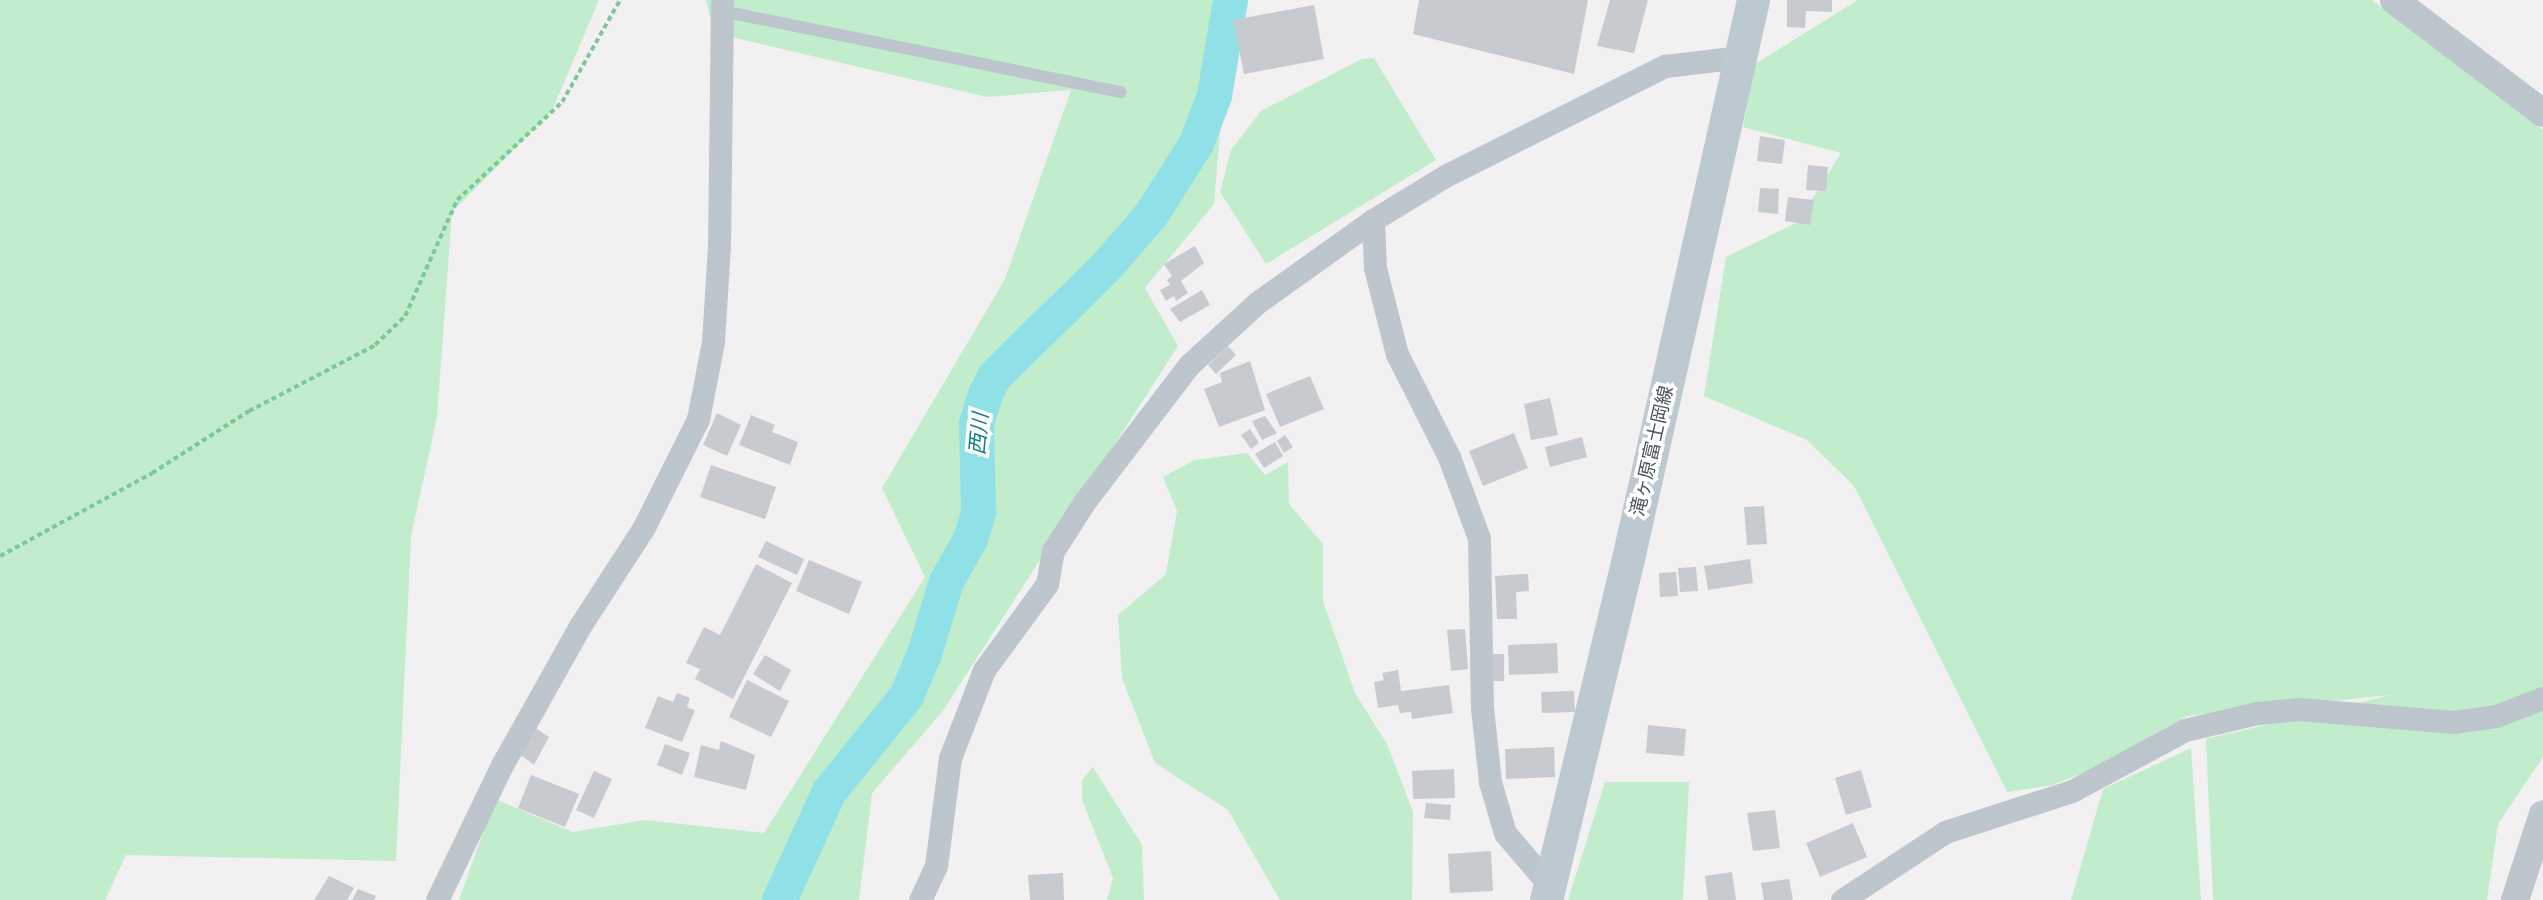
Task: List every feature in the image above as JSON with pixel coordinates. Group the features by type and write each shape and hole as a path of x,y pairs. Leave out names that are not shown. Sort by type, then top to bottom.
{"main road":[{"name":"滝ヶ原富士岡線","path":"1548,893 1753,0"}],"street":[{"path":"2394,0 2543,113"},
{"path":"438,900 502,765 580,626 644,527 698,419 713,342 719,247 722,6"},
{"path":"920,900 936,866 950,758 984,670 1047,584 1053,551 1085,501 1189,365 1258,302 1373,220 1445,176 1631,80 1665,66 1741,57"},
{"path":"1373,220 1376,268 1397,354 1449,457 1479,538 1482,708 1490,782 1506,833 1548,893"},
{"path":"1842,900 1945,832 2072,791 2185,730 2257,713 2299,709 2454,722 2496,716 2543,698"},
{"path":"2515,900 2543,814"}],"lane":[{"path":"722,6 1121,92"}],"path":[{"path":"0,556 152,473 249,411 375,345 405,316 457,200 562,102 620,0"}],"green space":[{"path":"0,0 599,0 552,111 452,212 437,417 411,536 396,861 126,855 105,900 0,900"},
{"path":"706,0 1231,0 1214,204 1145,288 1178,346 942,712 872,793 859,900 459,900 495,799 573,832 645,820 764,833 925,577 882,488 1005,279 1071,90 987,97 714,33"},
{"path":"1858,0 2372,0 2543,130 2543,757 2498,824 2487,900 2213,900 2206,739 2391,695 2187,716 2093,769 2053,785 2007,792 1854,486 1807,440 1704,396 1726,257 1798,222 1841,153 1743,127 1755,64"},
{"path":"1374,58 1436,160 1266,264 1220,192 1231,150 1261,111 1362,59"},
{"path":"1247,453 1265,475 1288,462 1289,504 1323,544 1323,601 1355,693 1387,744 1413,812 1412,900 1280,900 1228,810 1155,763 1122,678 1118,615 1166,574 1177,511 1163,477 1195,460"},
{"path":"2191,748 2201,900 2071,900 2103,789"},
{"path":"1093,767 1142,845 1144,900 1107,900 1113,878 1082,800 1082,780"},
{"path":"1605,782 1689,782 1683,900 1568,900"}],"building":[{"path":"1419,0 1588,0 1574,74 1413,34"},
{"path":"1610,0 1648,0 1634,53 1597,46"},
{"path":"1787,0 1832,0 1832,12 1806,11 1805,28 1787,27"},
{"path":"1314,5 1324,59 1244,74 1233,20"},
{"path":"1760,136 1785,140 1782,164 1757,161"},
{"path":"1808,165 1828,167 1826,191 1806,190"},
{"path":"1760,188 1779,189 1778,214 1758,212"},
{"path":"1788,197 1814,200 1810,225 1785,221"},
{"path":"1195,246 1204,263 1181,281 1188,293 1176,301 1174,296 1166,301 1160,290 1170,285 1167,280 1172,276 1164,264"},
{"path":"1202,290 1210,305 1180,322 1170,309"},
{"path":"1228,346 1236,355 1216,374 1208,365"},
{"path":"1250,361 1265,410 1219,427 1204,389 1222,382 1220,373"},
{"path":"1310,376 1324,409 1280,427 1266,394"},
{"path":"1550,398 1558,435 1531,440 1524,404"},
{"path":"717,413 741,425 727,456 703,445"},
{"path":"751,415 775,425 772,432 798,442 790,465 739,445"},
{"path":"1265,416 1277,433 1262,440 1252,421"},
{"path":"1250,429 1259,443 1251,449 1241,435"},
{"path":"1514,433 1528,468 1483,486 1469,451"},
{"path":"1285,435 1293,447 1284,453 1277,441"},
{"path":"1582,437 1587,457 1550,467 1545,447"},
{"path":"1275,442 1283,456 1264,468 1255,454"},
{"path":"711,465 776,487 765,519 700,497"},
{"path":"1764,506 1767,544 1747,545 1744,507"},
{"path":"766,541 804,559 797,575 758,557"},
{"path":"1750,559 1753,583 1708,590 1704,566"},
{"path":"809,560 862,582 849,614 796,591"},
{"path":"756,564 792,583 733,699 695,679 700,669 686,663 704,627 720,635"},
{"path":"1696,567 1698,591 1680,592 1678,568"},
{"path":"1676,572 1678,596 1660,597 1659,573"},
{"path":"1528,574 1529,591 1516,592 1517,619 1497,619 1495,576"},
{"path":"1465,629 1468,669 1451,671 1447,630"},
{"path":"1557,643 1558,673 1509,675 1508,645"},
{"path":"1492,654 1504,654 1504,681 1492,681"},
{"path":"765,655 791,670 780,691 753,674"},
{"path":"1398,670 1401,691 1449,685 1453,713 1412,719 1411,712 1400,713 1398,705 1378,708 1374,682 1384,680 1382,673"},
{"path":"747,680 789,701 771,737 729,717"},
{"path":"1574,691 1575,712 1542,713 1541,692"},
{"path":"677,693 690,698 687,707 695,710 682,742 645,728 658,696 673,702"},
{"path":"1648,725 1686,729 1684,756 1646,753"},
{"path":"534,727 549,737 534,765 518,753"},
{"path":"721,741 755,755 746,790 694,777 701,745 719,750"},
{"path":"665,744 690,753 682,775 657,765"},
{"path":"1554,747 1555,777 1506,779 1505,749"},
{"path":"1454,769 1455,798 1413,799 1412,771"},
{"path":"1861,770 1872,807 1846,815 1835,778"},
{"path":"594,771 612,779 594,818 576,810"},
{"path":"531,775 579,794 565,827 518,808"},
{"path":"1426,803 1451,805 1450,820 1424,818"},
{"path":"1775,810 1780,848 1753,851 1747,813"},
{"path":"1853,823 1867,857 1820,877 1806,843"},
{"path":"1491,851 1493,891 1450,893 1448,854"},
{"path":"1732,872 1736,900 1708,900 1705,876"},
{"path":"1063,873 1064,900 1030,900 1028,875"},
{"path":"329,876 354,888 347,900 314,900"},
{"path":"1789,879 1793,900 1764,900 1761,883"},
{"path":"358,889 376,896 374,900 352,900"}],"waterway":[{"name":"西川","path":"779,900 829,791 906,696 924,653 946,581 970,539 978,512 976,423 994,376 1106,266 1151,214 1196,143 1214,95 1230,0"}]}
